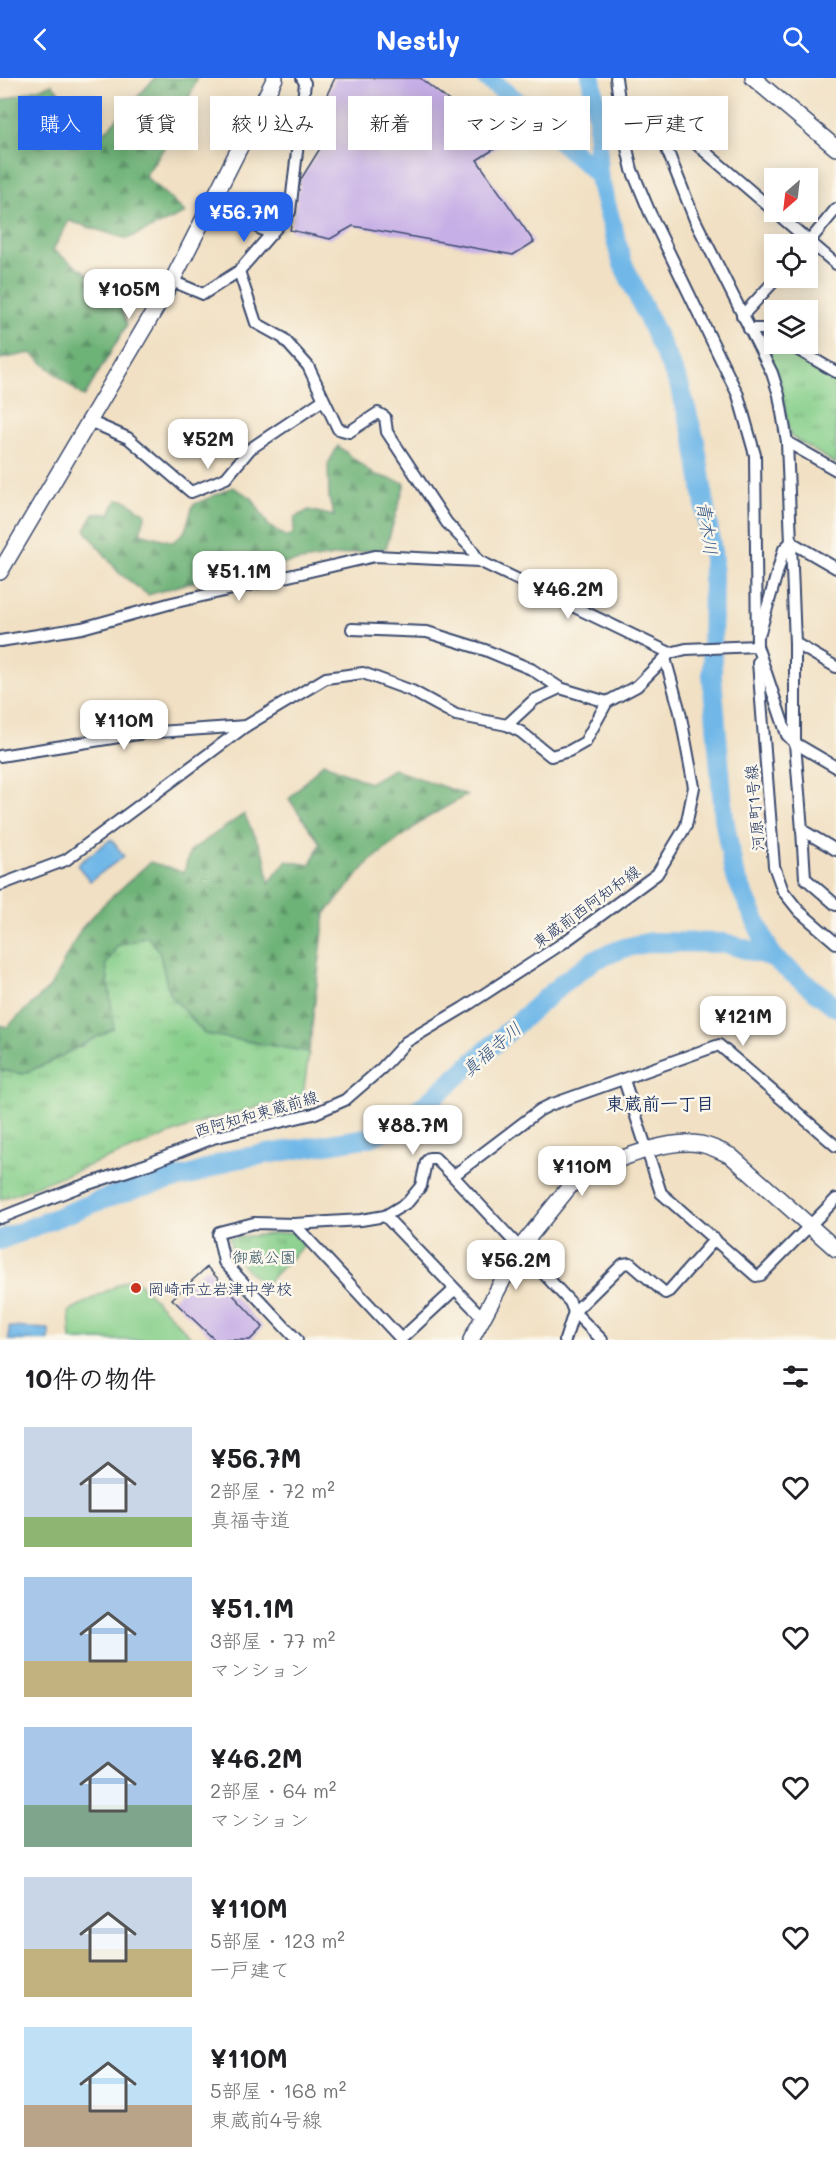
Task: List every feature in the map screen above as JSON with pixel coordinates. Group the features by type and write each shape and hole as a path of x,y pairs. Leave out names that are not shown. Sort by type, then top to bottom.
{"street":[{"path":"0,572 172,281 275,78"},
{"path":"172,281 203,294 239,271 290,212 305,82 302,78"},
{"path":"616,78 624,135 632,170 738,395 755,455 757,646 787,735 795,743 836,767"},
{"path":"753,78 836,148"},
{"path":"764,202 667,119 657,116 658,127 695,220 780,395 787,442 795,643 795,743 805,878 836,905"},
{"path":"212,204 271,234"},
{"path":"815,234 836,209"},
{"path":"786,222 798,234"},
{"path":"818,250 836,264"},
{"path":"239,271 256,323 283,338 308,366 338,429 349,432 378,413 385,417 387,432 447,523 470,547 479,561"},
{"path":"742,316 768,288"},
{"path":"749,329 764,330"},
{"path":"805,354 836,372"},
{"path":"89,421 128,438 190,492 226,478 250,449 323,400"},
{"path":"787,442 836,470"},
{"path":"757,646 783,549 791,542"},
{"path":"791,542 836,568"},
{"path":"0,641 82,628 172,603 375,556 479,561 668,656"},
{"path":"352,630 427,632 485,650 531,669 560,688 607,702"},
{"path":"795,643 836,667"},
{"path":"0,885 66,860 246,726 326,678 363,673 412,692 456,715 507,725 521,732 551,756 569,751 585,742 607,702 637,686 668,656 686,649 757,646"},
{"name":"河原町1号線","path":"757,646 774,866 783,891 799,911 836,943"},
{"name":"東蔵前西阿知和線","path":"463,1008 563,943 657,874 686,826 694,787 668,656"},
{"path":"507,725 534,700 560,688"},
{"path":"0,756 144,733 246,726"},
{"path":"802,830 836,850"},
{"name":"西阿知和東蔵前線","path":"0,1218 213,1138 313,1114 345,1100 382,1068 406,1042 463,1008"},
{"path":"453,1176 540,1110 719,1045 836,1146"},
{"path":"624,1080 661,1193 758,1276 836,1199"},
{"path":"471,1340 520,1248 581,1174 646,1150 688,1143 716,1149 736,1161 836,1249"},
{"path":"297,1340 224,1262 218,1235 223,1230 254,1223 294,1224 361,1220 385,1216 408,1202 421,1186 429,1158 435,1158 453,1176 570,1302 574,1312 602,1340"},
{"path":"385,1216 483,1318"},
{"path":"294,1224 400,1340 454,1290"},
{"path":"565,1340 574,1312 623,1264 630,1263 662,1291 669,1291 715,1239"}],"green space":[{"path":"155,78 197,78 190,96 138,96"},
{"path":"52,84 62,96 18,96 18,150 102,150 102,135 114,122 114,150 163,150 145,176 186,213 127,239 69,221 53,250 117,294 127,325 84,397 31,353 0,359 0,101"},
{"path":"764,335 764,348 758,337"},
{"path":"767,354 796,354 836,377 836,464 790,436 779,377"},
{"path":"338,446 373,474 405,483 386,548 223,573 148,595 119,573 85,530 94,514 110,514 117,500 125,500 146,514 140,533 173,542 185,531 193,505 233,487 252,498 269,526 286,537 293,534 295,517 309,510 334,516 329,498 328,464"},
{"path":"323,763 369,783 393,769 467,795 425,819 369,862 325,914 309,1052 205,1034 169,993 159,951 147,936 117,946 106,964 114,1028 22,1074 0,1070 0,1025 7,1027 50,987 81,929 104,904 150,862 184,872 190,851 244,814 265,857 269,883 286,861 310,865 320,843 289,799"},
{"path":"147,936 159,951 169,993 205,1034 309,1052 303,1096 207,1120 0,1200 0,1070 23,1074 113,1028 106,964 117,946"},
{"name":"御蔵公園","path":"292,1232 304,1245 264,1286 234,1257 229,1238"},
{"path":"133,1277 194,1340 71,1340 69,1311"}],"water":[{"path":"111,839 124,856 90,881 77,865"},
{"path":"9,1327 49,1329 49,1340 9,1340"}],"building":[{"path":"335,78 420,78 444,97 444,150 493,150 477,160 534,242 513,255 353,226 330,239 290,230 301,179 319,150 336,150 336,96 326,96"},
{"path":"207,1267 263,1327 250,1340 215,1340 172,1299"}],"waterway":[{"name":"青木川","path":"486,78 514,99 598,174 622,262 679,384 695,441 713,558 712,676 724,818 734,873 772,957 836,1007"},
{"path":"591,78 598,119 598,174"},
{"name":"真福寺川","path":"0,1240 101,1200 140,1187 192,1175 230,1160 371,1137 394,1126 427,1103 564,982 594,960 624,948 651,942 725,943 772,957"}],"place":[{"name":"岡崎市立岩津中学校","path":"136,1288"}],"district":[{"name":"東蔵前一丁目","path":"660,1103"}]}
